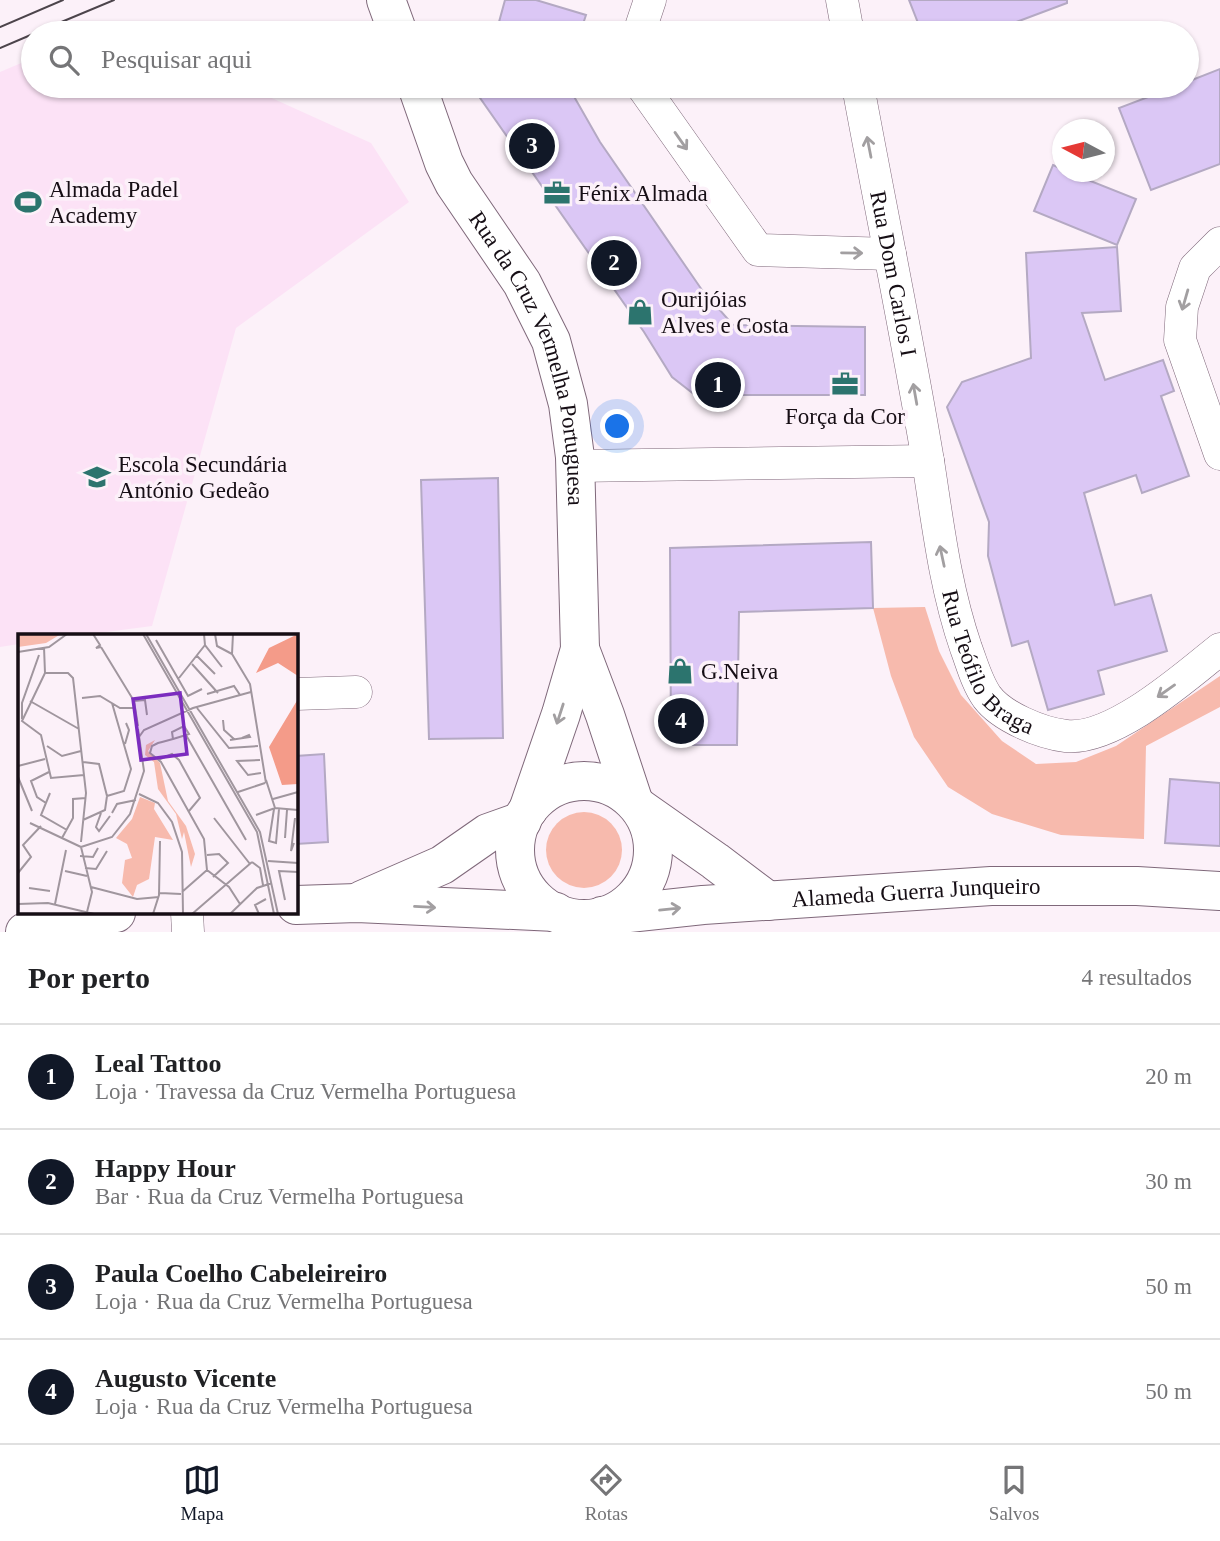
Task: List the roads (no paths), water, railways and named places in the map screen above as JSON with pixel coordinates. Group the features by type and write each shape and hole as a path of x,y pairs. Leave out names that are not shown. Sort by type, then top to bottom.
{"street":[{"path":"386,0 394,21"},
{"path":"643,21 650,0"},
{"path":"842,0 846,21"},
{"name":"Rua da Cruz Vermelha Portuguesa","path":"421,98 444,163 454,183 522,283 551,341 568,404 575,466 580,649 637,805"},
{"path":"650,98 758,250 890,254"},
{"name":"Rua Dom Carlos I","path":"860,98 928,461"},
{"path":"1220,243 1195,268 1182,307 1180,340 1220,454"},
{"path":"575,466 928,461"},
{"name":"Rua Teófilo Braga","path":"928,461 939,545 955,615 974,671 987,698 1012,717 1040,730 1069,736 1111,728 1171,689 1220,649"},
{"name":"Rua da Cruz Vermelha Portuguesa","path":"525,816 580,649"},
{"path":"298,694 356,692"},
{"path":"556,912 536,899 522,879 516,844 525,816 536,801 555,787 578,781 613,786 637,805 647,820 653,843 651,867 641,889 624,906 603,916"},
{"name":"Alameda Guerra Junqueiro","path":"637,805 768,901 991,886 1137,887 1220,891"},
{"path":"357,903 442,865 488,833 525,816"},
{"path":"298,905 357,903 556,912 579,919 703,905 768,901"},
{"path":"36,923 108,914"},
{"path":"187,914 188,932"}],"tram line":[{"path":"0,27 63,0"},
{"path":"64,21 114,0"},
{"path":"0,48 21,39"}],"place":[{"name":"Paula Coelho Cabeleireiro","path":"532,146"},
{"name":"Fénix Almada","path":"557,193"},
{"name":"Almada Padel Academy","path":"28,202"},
{"name":"Happy Hour","path":"614,263"},
{"name":"Ourijóias Alves e Costa","path":"640,312"},
{"name":"Força da Cor","path":"845,384"},
{"name":"Leal Tattoo","path":"718,385"},
{"name":"Escola Secundária António Gedeão","path":"97,477"},
{"name":"G.Neiva","path":"680,671"},
{"name":"Augusto Vicente","path":"681,721"}]}
